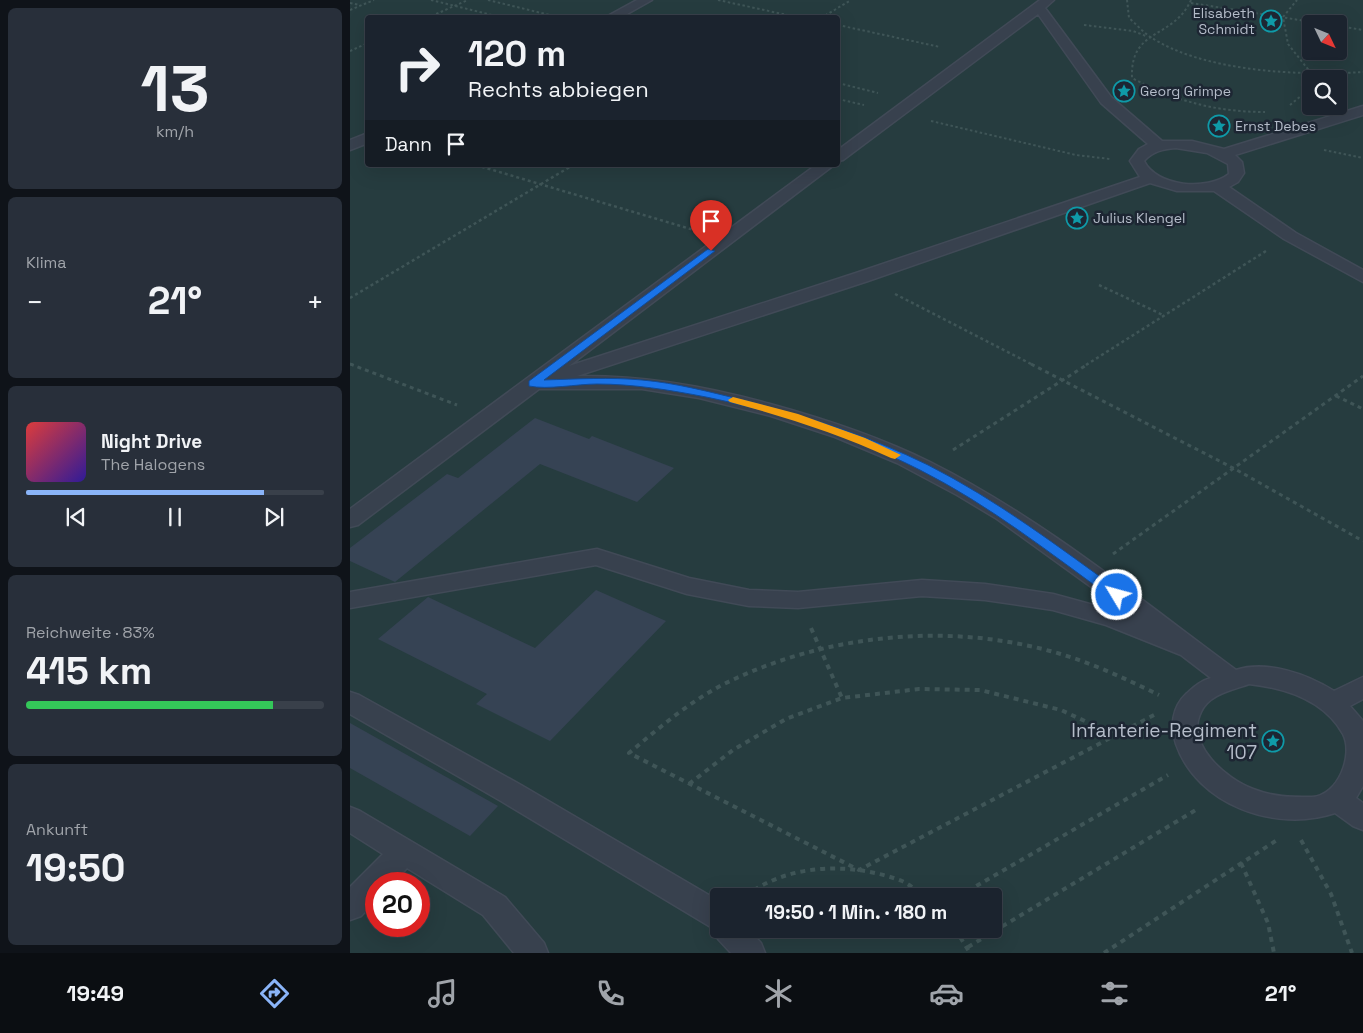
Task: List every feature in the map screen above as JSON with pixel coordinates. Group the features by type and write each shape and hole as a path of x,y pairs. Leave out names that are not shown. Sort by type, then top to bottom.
{"lane":[{"path":"616,15 646,0"},
{"path":"840,156 1044,3 1049,20 1072,56 1098,90 1159,146"},
{"path":"1223,154 1363,110"},
{"path":"350,127 365,131"},
{"path":"350,146 365,138"},
{"path":"1189,145 1223,154 1231,159 1238,170 1230,181 1217,186 1185,188 1150,178 1138,166 1137,161 1146,151 1159,146 1189,145"},
{"path":"350,520 823,167"},
{"path":"533,383 862,276 1150,178"},
{"path":"1217,186 1290,236 1363,277"},
{"path":"533,383 598,381 643,383 723,397 794,416 862,440 924,468 1033,534 1191,649 1220,681"},
{"path":"350,600 597,557 687,586 749,598 798,600 922,588 985,592 1053,602 1113,618 1191,649"},
{"path":"1249,675 1278,678 1314,692 1332,704 1348,720 1358,737 1362,755 1360,772 1352,787 1338,800 1320,807 1298,811 1265,807 1249,802 1227,791 1194,760 1186,742 1185,724 1188,709 1197,695 1220,681 1249,675"},
{"path":"1332,704 1363,686"},
{"path":"350,702 511,793 710,912"},
{"path":"1338,800 1363,818"},
{"path":"350,819 494,906 533,953"},
{"path":"350,907 404,852"},
{"path":"737,938 750,953"}],"path":[{"path":"350,10 374,0"},
{"path":"431,0 493,15"},
{"path":"433,15 468,0"},
{"path":"488,0 550,15"},
{"path":"718,0 787,15"},
{"path":"826,15 851,0"},
{"path":"1127,0 1129,18 1149,37"},
{"path":"1297,0 1283,17 1288,44 1309,70"},
{"path":"1273,110 1237,113 1194,107 1160,94 1132,78 1129,65 1134,52 1149,37 1171,27 1191,1 1302,20"},
{"path":"350,3 360,5"},
{"path":"1049,20 1133,31 1210,61 1262,69 1302,72"},
{"path":"840,25 975,54"},
{"path":"1348,28 1363,30"},
{"path":"350,50 365,44"},
{"path":"1347,72 1363,72"},
{"path":"840,83 913,101"},
{"path":"1282,107 1290,105 1302,95"},
{"path":"1265,112 1290,133"},
{"path":"897,113 1076,155 1137,161"},
{"path":"483,167 726,240"},
{"path":"350,298 570,167"},
{"path":"924,468 1290,236"},
{"path":"862,276 1235,469 1363,541"},
{"path":"1099,285 1164,315"},
{"path":"350,364 488,417"},
{"path":"1087,573 1363,376"},
{"path":"1336,396 1363,409"},
{"path":"798,600 842,698"},
{"path":"859,870 629,753 685,708 744,675 820,649 894,636 958,636 1033,647 1112,672 1176,703 1220,681"},
{"path":"690,784 733,750 786,719 842,698 919,689 980,690 1061,710 1115,735"},
{"path":"859,870 1158,712"},
{"path":"973,888 1194,760"},
{"path":"968,947 1227,791"},
{"path":"1299,836 1331,894 1352,953"},
{"path":"1104,953 1279,838"},
{"path":"1242,863 1268,923 1274,953"},
{"path":"756,888 760,885 813,868 859,870 903,881 913,888"},
{"path":"962,938 970,953"}],"green space":[{"path":"350,0 1363,0 1363,953 350,953"}],"building":[{"path":"535,418 589,439 592,436 674,468 637,502 540,464 395,582 350,561 350,548 447,474 458,478"},
{"path":"596,590 666,621 550,741 476,704 487,694 378,639 428,597 535,648"},
{"path":"350,723 498,806 470,836 350,768"}],"slow traffic":[{"path":"733,400 794,416 862,440 895,455"}],"place":[{"name":"Elisabeth Schmidt","path":"1271,21"},
{"name":"Georg Grimpe","path":"1124,91"},
{"name":"Ernst Debes","path":"1219,126"},
{"name":"Julius Klengel","path":"1077,218"},
{"name":"Infanterie-Regiment 107","path":"1273,741"}],"route":[{"path":"711,251 533,383 598,381 643,383 707,394 794,416 862,440 924,468 979,500 1033,534 1117,595"}]}
